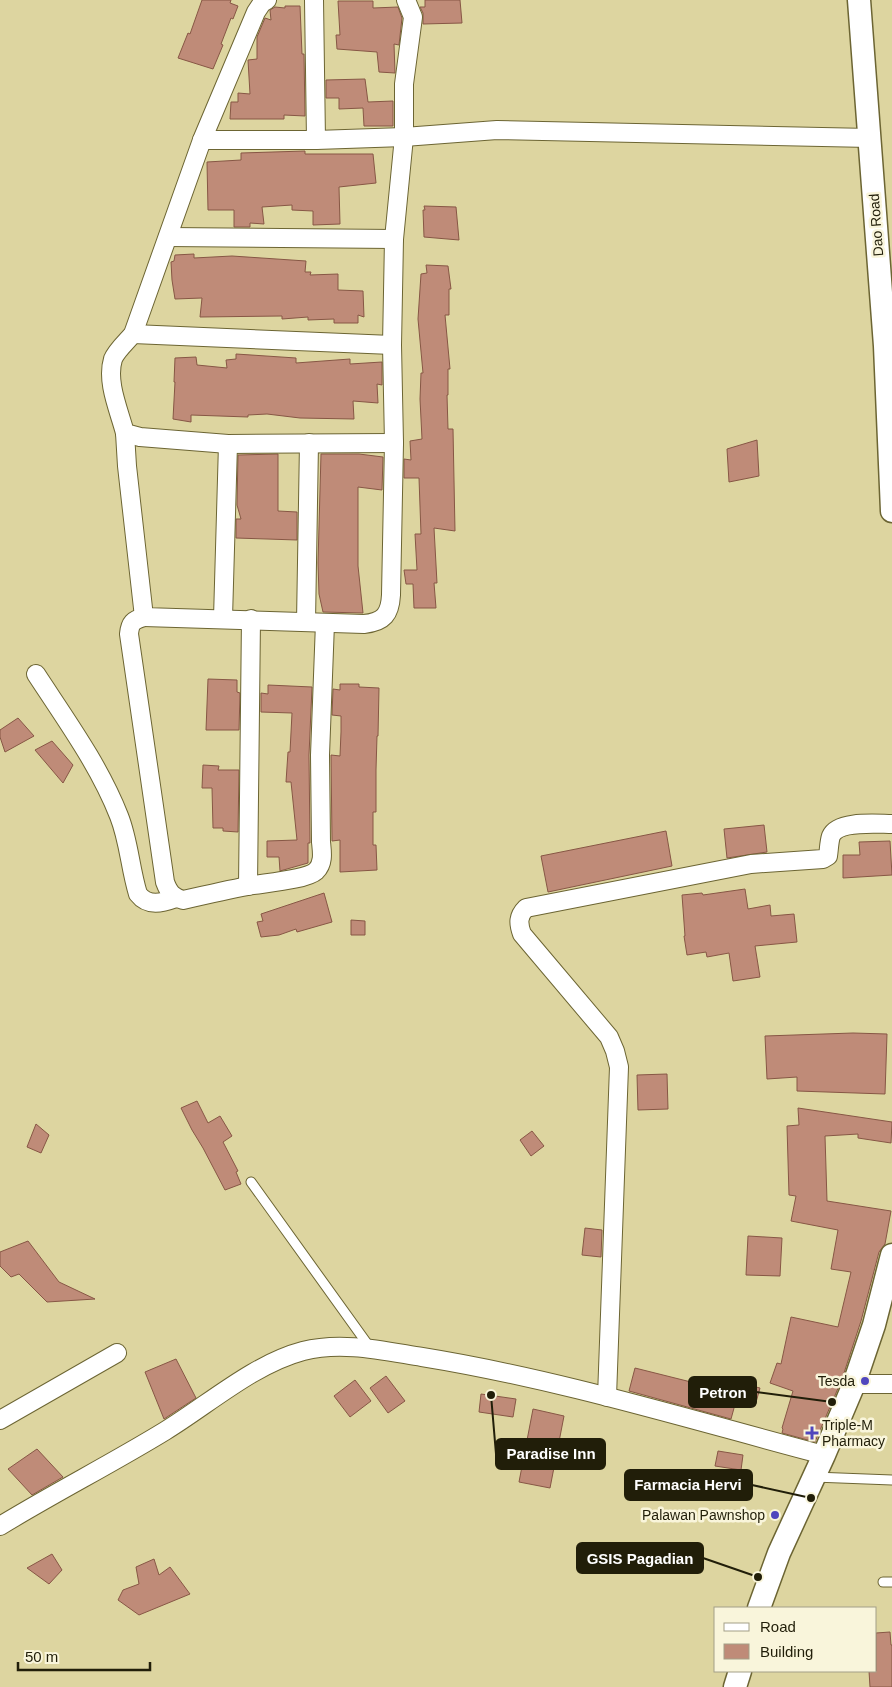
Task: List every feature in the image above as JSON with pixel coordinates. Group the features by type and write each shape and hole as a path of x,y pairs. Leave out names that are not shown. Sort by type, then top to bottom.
{"street":[{"path":"144,617 125,433 114,394 111,375 113,357 133,334 202,140 256,12 262,3 267,0"},
{"path":"314,0 316,140"},
{"path":"325,623 320,755 321,842 323,854 321,865 315,872 304,877 248,886 184,900 176,898 168,892 165,882 129,634 133,621 144,617 370,623 386,616 390,608 394,443 392,345 394,239 404,137 404,84 413,17 406,0"},
{"name":"Dao Road","path":"859,0 885,346 892,510"},
{"path":"202,140 316,140 404,137 498,130 870,138"},
{"path":"168,236 394,239"},
{"path":"133,334 392,345"},
{"path":"125,433 140,437 228,444 394,443"},
{"path":"306,622 309,443"},
{"path":"223,618 228,444"},
{"path":"248,886 252,619"},
{"path":"36,674 92,762 114,803 124,831 138,894 143,900 152,903 163,903 176,898"},
{"path":"606,1397 619,1066 610,1037 522,934 519,920 521,913 526,908 751,864 823,859 828,856 831,836 840,827 848,825 892,824"},
{"path":"759,1607 779,1553 854,1384 874,1325 892,1255"},
{"path":"0,1526 165,1431 239,1382 277,1360 304,1350 329,1347 371,1349 479,1366 606,1397 824,1455"},
{"path":"0,1420 117,1353"},
{"path":"854,1384 892,1384"},
{"path":"736,1687 740,1672"}],"lane":[{"path":"252,1182 371,1349"},
{"path":"814,1477 892,1480"}],"building":[{"path":"202,0 231,0 230,3 238,6 233,19 231,18 213,69 178,58 188,33 190,34"},
{"path":"425,0 460,0 462,23 423,24 423,13 420,7 425,7"},
{"path":"338,1 373,1 373,8 398,7 402,18 399,45 394,44 395,73 379,72 377,52 337,49 336,35 340,35"},
{"path":"285,6 300,6 302,54 304,54 305,116 284,115 284,119 230,119 231,102 238,102 238,93 250,94 248,60 257,59 257,37 265,18 271,20 270,10 275,7 285,8"},
{"path":"365,79 368,102 393,101 393,126 364,126 363,108 339,109 339,98 326,98 326,80"},
{"path":"305,151 305,154 373,154 376,183 339,187 340,224 313,225 313,211 292,210 292,205 262,207 264,224 250,223 250,227 234,227 234,210 208,210 207,162 241,160 241,153"},
{"path":"424,206 456,207 459,240 424,237"},
{"path":"194,254 194,258 232,256 306,261 305,272 311,272 310,275 338,274 338,290 363,291 364,317 358,315 358,323 334,323 334,319 308,320 308,317 282,319 282,316 200,317 202,298 175,299 172,280 171,262 174,261 175,255"},
{"path":"426,265 448,266 451,289 449,289 449,315 445,315 450,369 448,369 447,395 448,429 453,429 455,531 434,528 437,583 434,583 436,608 414,608 413,584 406,584 404,570 417,570 415,534 421,534 419,478 404,478 404,459 411,460 410,441 422,439 420,399 421,373 423,373 418,319 421,274 427,273"},
{"path":"236,354 296,358 296,363 350,359 350,364 382,362 382,385 377,384 378,403 353,401 354,419 300,418 267,414 248,415 248,417 191,415 191,422 173,419 175,358 196,357 197,365 227,368 226,360 236,359"},
{"path":"757,440 759,476 729,482 727,449"},
{"path":"278,454 278,511 297,512 297,540 236,538 236,519 241,519 237,505 238,455"},
{"path":"321,454 359,454 383,457 382,490 358,487 358,566 363,613 323,612 319,594 318,563"},
{"path":"208,679 237,680 237,692 240,693 239,730 206,730"},
{"path":"340,684 359,684 359,687 379,688 376,812 373,812 373,845 376,845 377,870 340,872 340,840 332,841 331,755 340,756 341,732 341,716 332,715 333,689 340,690"},
{"path":"268,685 312,687 309,755 310,843 308,843 308,863 280,871 279,857 267,857 267,841 297,840 291,782 286,782 292,713 261,712 261,693 268,694"},
{"path":"18,718 34,736 5,752 0,737 0,730"},
{"path":"52,741 73,765 63,783 35,750"},
{"path":"203,765 219,766 218,770 239,770 238,832 223,831 223,828 213,828 212,788 202,788"},
{"path":"764,825 767,852 727,858 724,829"},
{"path":"666,831 672,866 548,892 541,856"},
{"path":"890,841 892,875 843,878 843,855 860,855 859,842"},
{"path":"745,889 748,909 770,905 771,916 794,914 797,942 755,946 760,977 733,981 729,953 707,957 706,952 687,955 682,895 702,893 703,895"},
{"path":"324,893 332,922 297,932 296,929 279,935 261,937 257,922 263,921 261,914"},
{"path":"351,920 365,921 365,935 351,935"},
{"path":"853,1033 887,1034 885,1094 797,1091 797,1077 767,1079 765,1036"},
{"path":"667,1074 668,1109 638,1110 637,1075"},
{"path":"197,1101 208,1123 220,1116 232,1136 223,1142 238,1171 236,1172 241,1184 225,1190 192,1130 181,1108"},
{"path":"798,1108 892,1122 891,1143 858,1138 858,1134 825,1136 827,1201 891,1211 885,1244 879,1252 861,1321 842,1379 815,1442 782,1433 793,1391 770,1383 777,1363 781,1364 791,1317 838,1327 851,1272 831,1269 838,1230 791,1221 796,1196 789,1195 787,1126 799,1125"},
{"path":"36,1124 49,1135 41,1153 27,1147"},
{"path":"532,1131 544,1146 531,1156 520,1140"},
{"path":"585,1228 602,1230 601,1257 582,1255"},
{"path":"748,1236 782,1238 780,1276 746,1275"},
{"path":"28,1241 59,1282 95,1299 47,1302 19,1274 11,1277 0,1266 0,1252"},
{"path":"176,1359 196,1398 164,1419 145,1372"},
{"path":"635,1368 719,1389 720,1385 739,1390 731,1419 629,1391"},
{"path":"386,1376 405,1401 388,1413 370,1388"},
{"path":"355,1380 371,1401 350,1417 334,1396"},
{"path":"744,1384 760,1388 755,1406 739,1401"},
{"path":"481,1394 516,1399 513,1417 479,1412"},
{"path":"533,1409 564,1416 550,1488 519,1482"},
{"path":"37,1449 63,1477 32,1495 8,1469"},
{"path":"718,1451 743,1455 741,1470 715,1466"},
{"path":"52,1554 62,1570 49,1584 27,1568"},
{"path":"154,1559 159,1575 170,1567 190,1594 139,1615 118,1600 123,1590 139,1584 136,1567"},
{"path":"890,1632 892,1645 892,1687 870,1687 869,1672 877,1672 877,1633"}],"place":[{"name":"Tesda","path":"865,1381"},
{"name":"Paradise Inn","path":"491,1395"},
{"name":"Petron","path":"832,1402"},
{"name":"Triple-M Pharmacy","path":"812,1433"},
{"name":"Farmacia Hervi","path":"811,1498"},
{"name":"Palawan Pawnshop","path":"775,1515"},
{"name":"GSIS Pagadian","path":"758,1577"}]}
